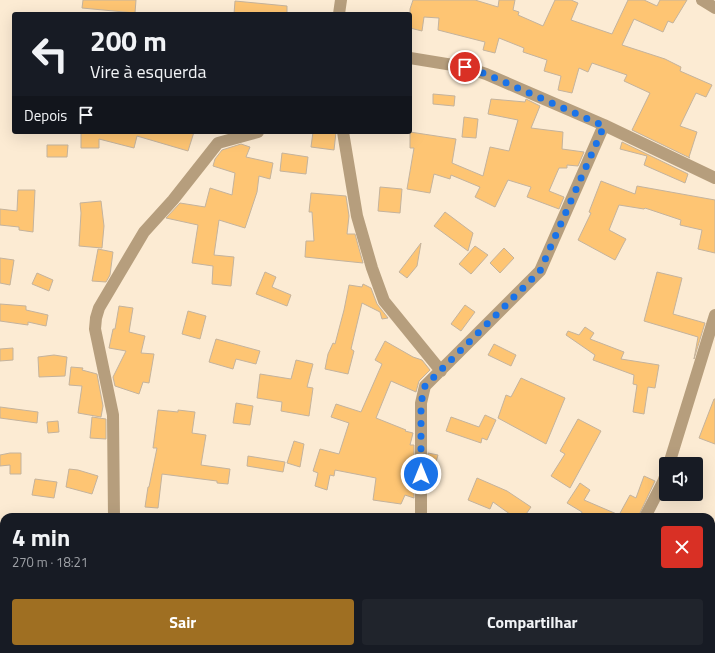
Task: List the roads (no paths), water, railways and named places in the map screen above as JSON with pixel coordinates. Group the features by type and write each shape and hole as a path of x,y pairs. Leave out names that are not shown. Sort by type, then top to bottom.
{"street":[{"path":"338,12 341,0"},
{"path":"702,0 715,8"},
{"path":"412,58 465,67 486,74 604,126 715,178"},
{"path":"421,513 421,403 425,386 540,271 604,126"},
{"path":"114,513 113,415 95,329 99,308 144,232 218,143 251,134"},
{"path":"343,134 357,216 372,268 384,301 441,371"},
{"path":"671,457 715,316"},
{"path":"647,513 659,491"}]}
